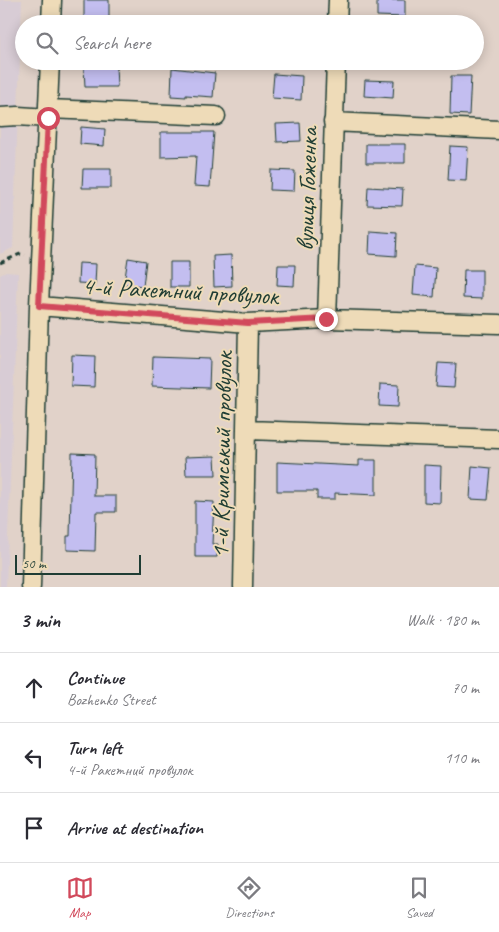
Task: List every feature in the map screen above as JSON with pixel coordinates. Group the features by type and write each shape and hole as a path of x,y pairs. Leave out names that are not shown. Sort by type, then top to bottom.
{"street":[{"path":"51,15 52,0"},
{"path":"337,15 338,0"},
{"path":"30,587 39,306 50,70"},
{"name":"вулиця Гоженка","path":"326,319 336,70"},
{"path":"0,117 48,114 216,116"},
{"path":"334,122 499,130"},
{"name":"4-й Ракетний провулок","path":"39,306 248,323 326,319 499,324"},
{"name":"1-й Кримський провулок","path":"243,587 248,323"},
{"path":"246,430 499,438"}],"path":[{"path":"0,264 20,254 41,256"}],"shaded area":[{"path":"0,0 22,0 21,15 15,15 15,70 19,70 13,248 0,254"},
{"path":"6,272 18,273 6,587 0,587 0,275"}],"building":[{"path":"84,0 109,0 109,15 84,15"},
{"path":"377,0 405,0 405,15 377,15"},
{"path":"84,70 116,70 117,87 85,87"},
{"path":"172,70 215,73 213,97 171,96"},
{"path":"274,74 302,76 301,100 272,98"},
{"path":"451,76 471,76 469,115 450,114"},
{"path":"365,80 394,81 393,98 364,96"},
{"path":"300,123 301,141 277,142 276,124"},
{"path":"81,127 105,129 104,146 80,144"},
{"path":"161,132 214,132 210,187 194,186 196,156 161,157"},
{"path":"366,144 405,144 405,163 366,163"},
{"path":"450,146 468,147 466,181 448,180"},
{"path":"83,169 111,169 111,188 82,188"},
{"path":"271,170 295,171 294,191 270,190"},
{"path":"368,187 403,189 402,206 367,205"},
{"path":"370,231 397,233 396,256 369,254"},
{"path":"231,255 232,286 214,287 213,256"},
{"path":"128,258 146,261 143,286 124,284"},
{"path":"170,262 189,262 189,287 170,287"},
{"path":"79,263 96,264 95,284 78,283"},
{"path":"278,265 295,265 294,286 277,285"},
{"path":"415,266 436,268 434,297 413,295"},
{"path":"464,270 482,270 482,299 463,298"},
{"path":"72,355 95,356 94,387 71,386"},
{"path":"153,357 210,359 209,388 152,386"},
{"path":"438,363 456,364 454,388 436,387"},
{"path":"380,384 399,385 398,407 379,406"},
{"path":"72,453 95,454 94,496 116,496 116,512 96,512 95,551 67,550 67,536 70,536"},
{"path":"215,456 216,475 186,475 185,457"},
{"path":"359,460 376,460 376,495 335,493 335,499 317,499 317,491 277,491 277,462 359,466"},
{"path":"424,465 441,466 440,503 424,502"},
{"path":"472,466 491,468 488,500 470,499"},
{"path":"195,501 214,502 212,544 218,544 217,557 195,557"}],"route":[{"path":"48,118 39,306 248,323 326,319"}]}
